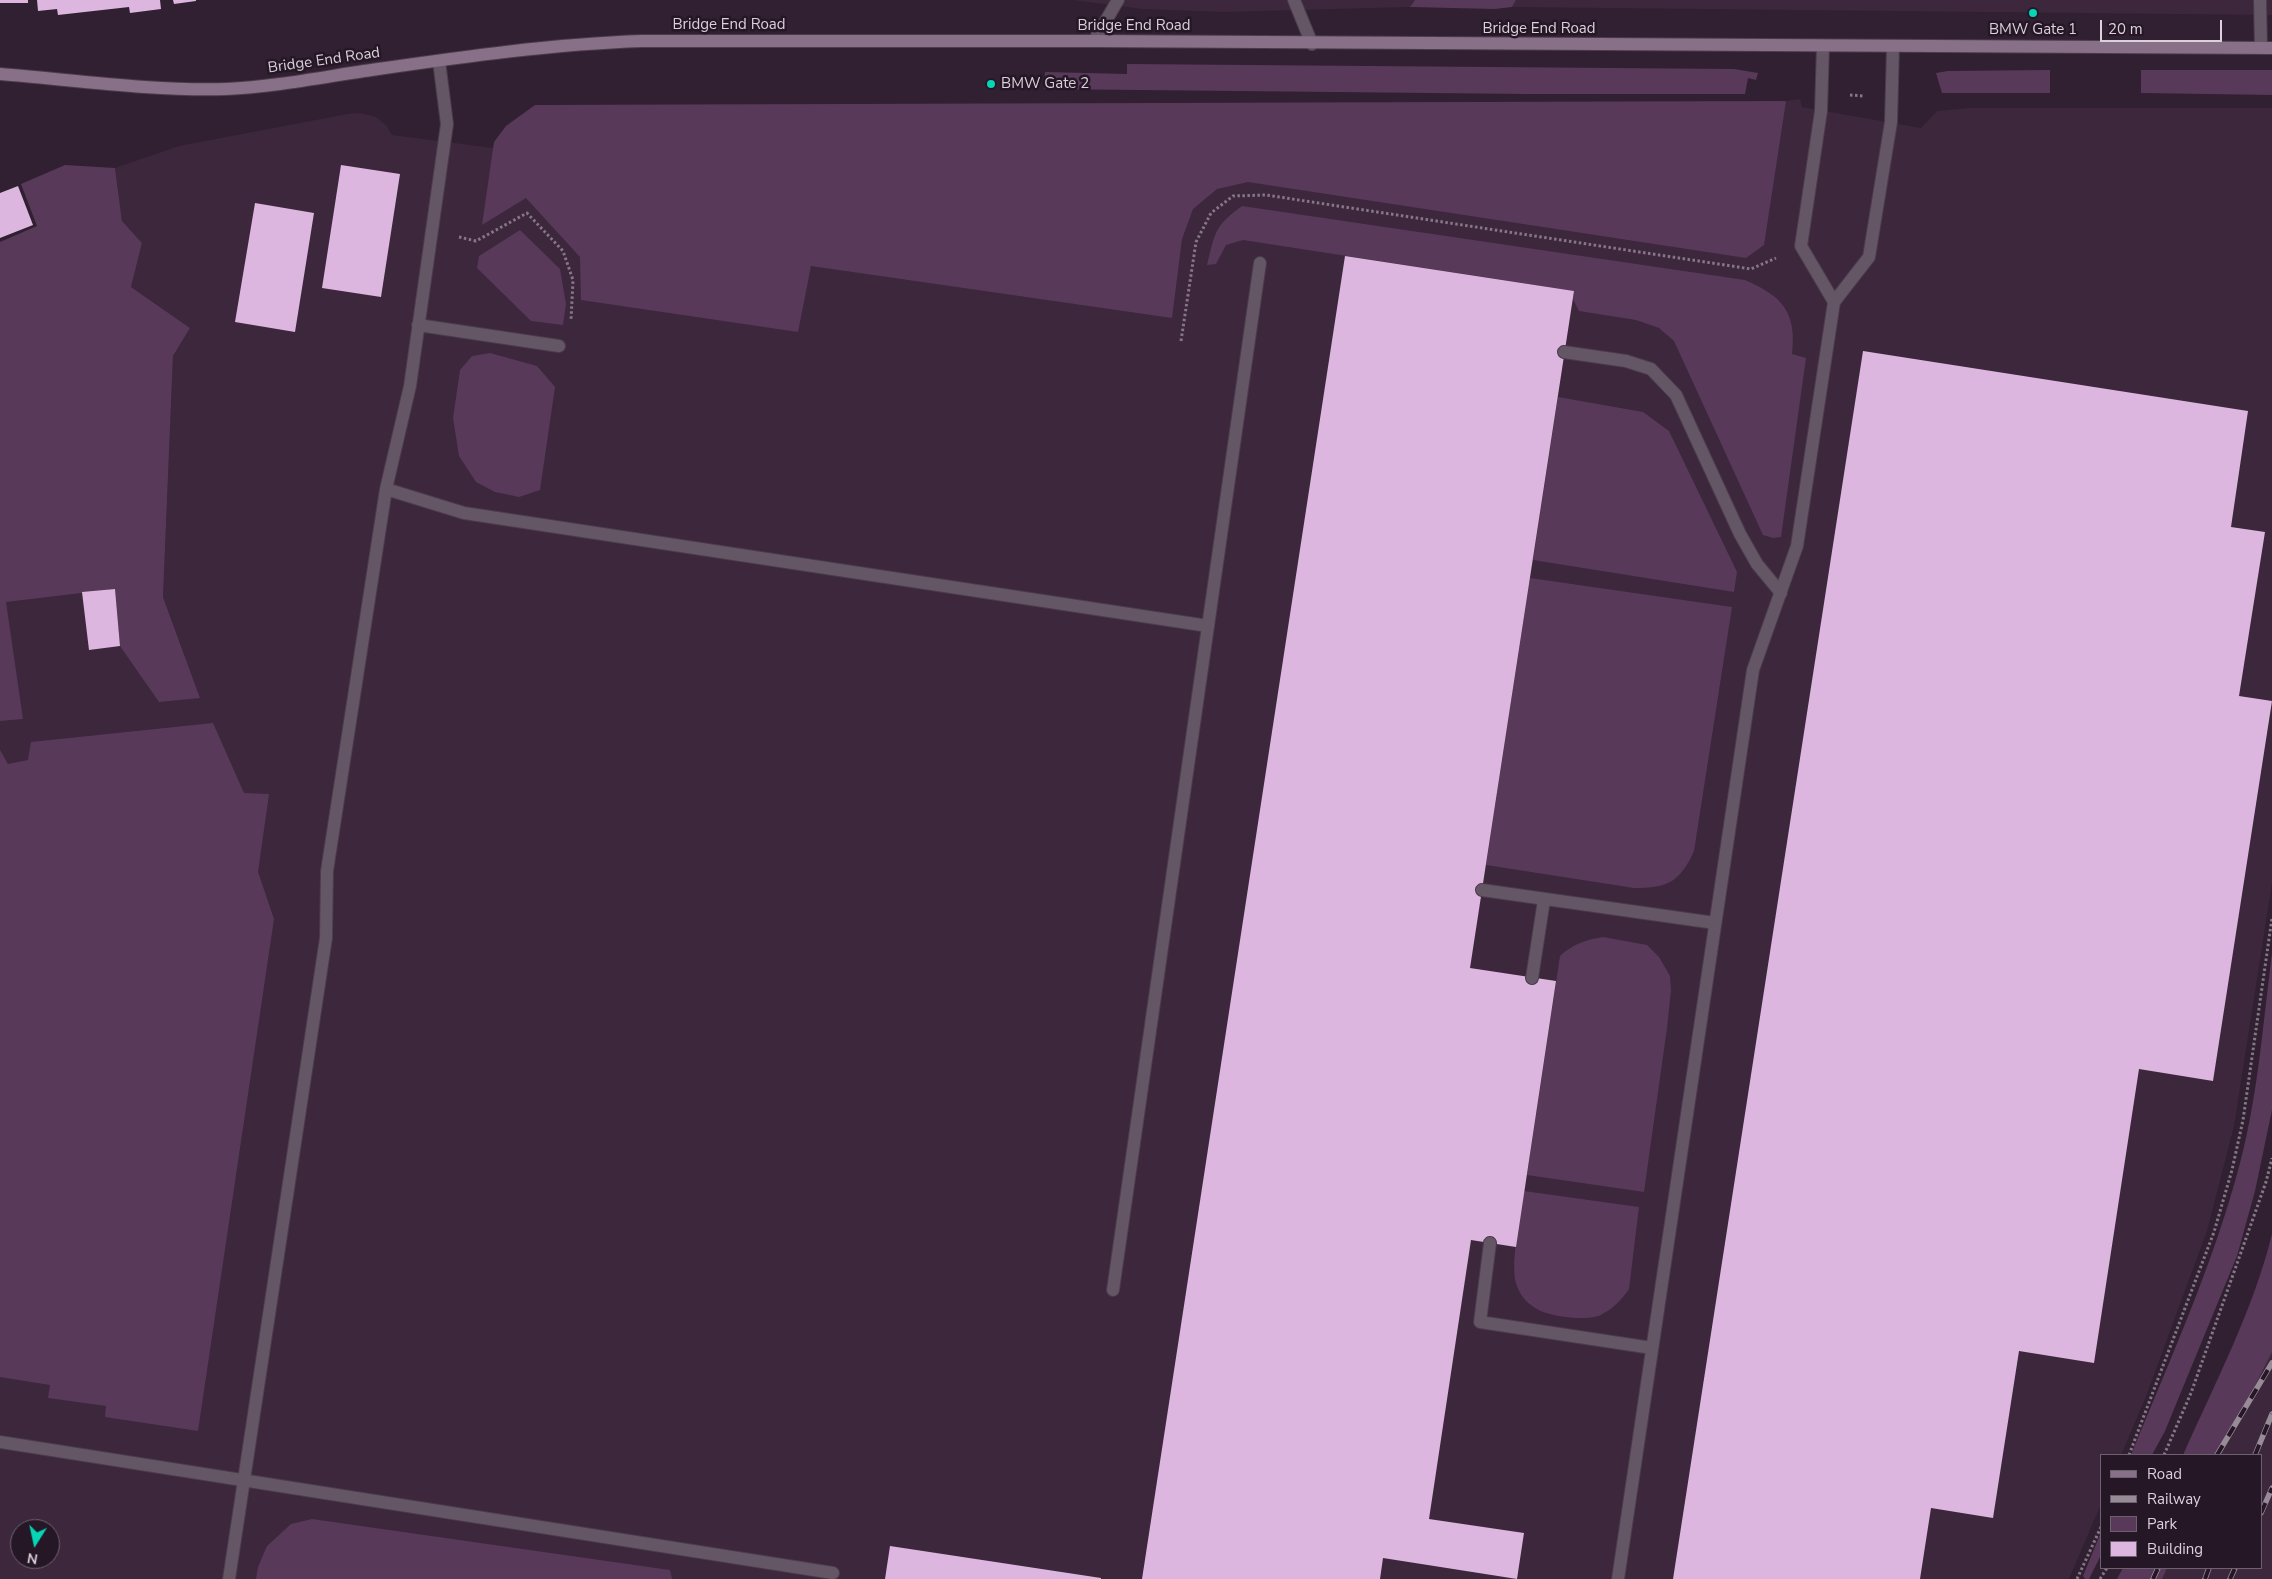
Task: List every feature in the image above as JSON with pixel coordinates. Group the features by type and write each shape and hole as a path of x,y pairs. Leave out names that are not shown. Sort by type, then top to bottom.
{"main road":[{"name":"Bridge End Road","path":"0,74 109,84 226,89 257,87 439,60 621,42 1094,42 2266,48"}],"lane":[{"path":"1094,42 1118,0"},
{"path":"1294,0 1312,44"},
{"path":"2260,0 2266,48"},
{"path":"1823,46 1822,111 1802,246 1834,302"},
{"path":"1618,1579 1754,670 1798,546 1834,302 1869,256 1891,122 1893,47"},
{"path":"229,1579 326,938 327,871 386,489 410,386 447,124 439,60"},
{"path":"1113,1290 1260,263"},
{"path":"418,325 559,346"},
{"path":"1564,352 1626,361 1651,369 1676,395 1740,534 1757,564 1781,593"},
{"path":"386,489 464,513 1208,626"},
{"path":"1482,890 1715,923"},
{"path":"1532,978 1544,900"},
{"path":"1490,1243 1480,1322 1652,1348"},
{"path":"0,1442 834,1572"}],"path":[{"path":"1844,95 1869,96"},
{"path":"1181,341 1196,242 1211,212 1234,196 1266,195 1751,269 1802,246"},
{"path":"431,233 476,240 527,213 563,251 573,280 570,328"},
{"path":"2129,1454 2214,1232 2232,1170 2243,1120 2272,918"},
{"path":"2164,1454 2191,1393 2266,1182 2272,1158"},
{"path":"2076,1579 2100,1529"}],"shaded area":[{"path":"1072,0 1415,0 1410,7 1224,12 1143,9"},
{"path":"1516,0 2272,0 2272,15 1512,7"},
{"path":"1800,99 1802,107 1921,128 1937,111 1970,108 2272,108 2272,883 2234,1126 2207,1231 2145,1399 2121,1454 2100,1454 2100,1506 2069,1579 0,1579 0,488 115,577 200,698 163,597 173,356 190,328 131,287 142,243 122,221 115,168 179,146 347,114 361,113 376,117 386,125 392,135 493,148 506,126 535,105 1786,101"},
{"path":"2272,1305 2272,1579 2117,1579 2122,1569 2262,1569 2262,1454 2184,1454"}],"green space":[{"path":"1415,0 1516,0 1512,7 1495,9 1410,7"},
{"path":"1127,64 1734,69 1758,73 1756,80 1748,78 1745,94 1526,94 1044,89 1045,72 1127,74"},
{"path":"2050,70 2050,93 1942,93 1936,73 1948,71"},
{"path":"2141,70 2272,70 2272,95 2141,93"},
{"path":"1786,101 1764,245 1746,258 1248,182 1217,189 1193,209 1182,239 1172,318 811,266 798,332 581,300 580,257 526,198 482,225 494,142 506,126 535,105"},
{"path":"65,165 115,168 122,221 142,243 131,287 190,328 173,356 163,597 200,698 159,702 120,646 115,589 6,602 23,719 0,721 0,242 37,226 21,184"},
{"path":"1242,206 1745,280 1769,292 1784,307 1789,316 1793,339 1792,354 1806,358 1781,537 1773,538 1763,535 1674,341 1659,328 1636,320 1579,311 1573,299 1574,291 1243,240 1226,245 1216,264 1207,265 1217,231 1226,219"},
{"path":"520,230 560,269 566,304 563,325 531,321 477,268 479,256"},
{"path":"490,353 537,366 555,387 540,490 519,497 495,492 476,482 459,456 453,418 460,370 472,356"},
{"path":"1558,397 1643,412 1669,431 1737,572 1734,592 1533,560"},
{"path":"1530,578 1732,607 1694,851 1684,870 1672,881 1656,887 1634,888 1486,865"},
{"path":"213,723 244,793 269,794 258,872 274,919 198,1431 105,1417 106,1406 48,1398 50,1385 0,1377 0,750 8,764 28,760 31,742"},
{"path":"1603,937 1647,945 1659,957 1670,976 1671,990 1667,1028 1644,1192 1527,1175 1560,956 1580,943"},
{"path":"2272,953 2272,1110 2255,1191 2237,1256 2165,1431 2153,1454 2131,1454 2176,1347 2204,1274 2229,1200 2246,1137 2256,1085"},
{"path":"1524,1191 1639,1207 1629,1289 1621,1299 1601,1315 1585,1318 1549,1314 1532,1306 1520,1293 1514,1274 1514,1263"},
{"path":"2272,1234 2272,1352 2221,1454 2183,1454 2244,1319"},
{"path":"312,1519 670,1570 672,1579 256,1579 258,1567 267,1546 291,1524"},
{"path":"2100,1534 2100,1557 2089,1579 2085,1579 2083,1576"},
{"path":"2122,1569 2167,1569 2162,1579 2117,1579"}],"building":[{"path":"0,0 28,0 28,3 0,3"},
{"path":"37,0 160,0 161,9 130,13 129,7 58,15 57,9 38,11"},
{"path":"173,0 196,0 196,1 174,4"},
{"path":"341,165 400,174 381,297 322,288"},
{"path":"18,186 33,225 0,238 0,193"},
{"path":"255,203 314,213 295,332 235,322"},
{"path":"1345,256 1574,291 1470,968 1556,981 1516,1247 1471,1240 1429,1519 1524,1533 1517,1579 1383,1558 1380,1579 1142,1579"},
{"path":"1863,351 2248,411 2231,527 2265,532 2239,696 2272,701 2213,1081 2139,1069 2094,1363 2019,1351 1993,1518 1931,1508 1920,1579 1673,1579"},
{"path":"115,589 120,646 89,650 82,592"},
{"path":"890,1546 1101,1578 1101,1579 885,1579"}],"railway":[{"path":"2218,1454 2272,1363"},
{"path":"2255,1454 2272,1414"},
{"path":"2262,1511 2272,1488"},
{"path":"2153,1579 2158,1569"},
{"path":"2205,1579 2209,1569"},
{"path":"2230,1579 2235,1569"}],"place":[{"name":"BMW Gate 1","path":"2033,13"},
{"name":"BMW Gate 2","path":"991,84"}]}
